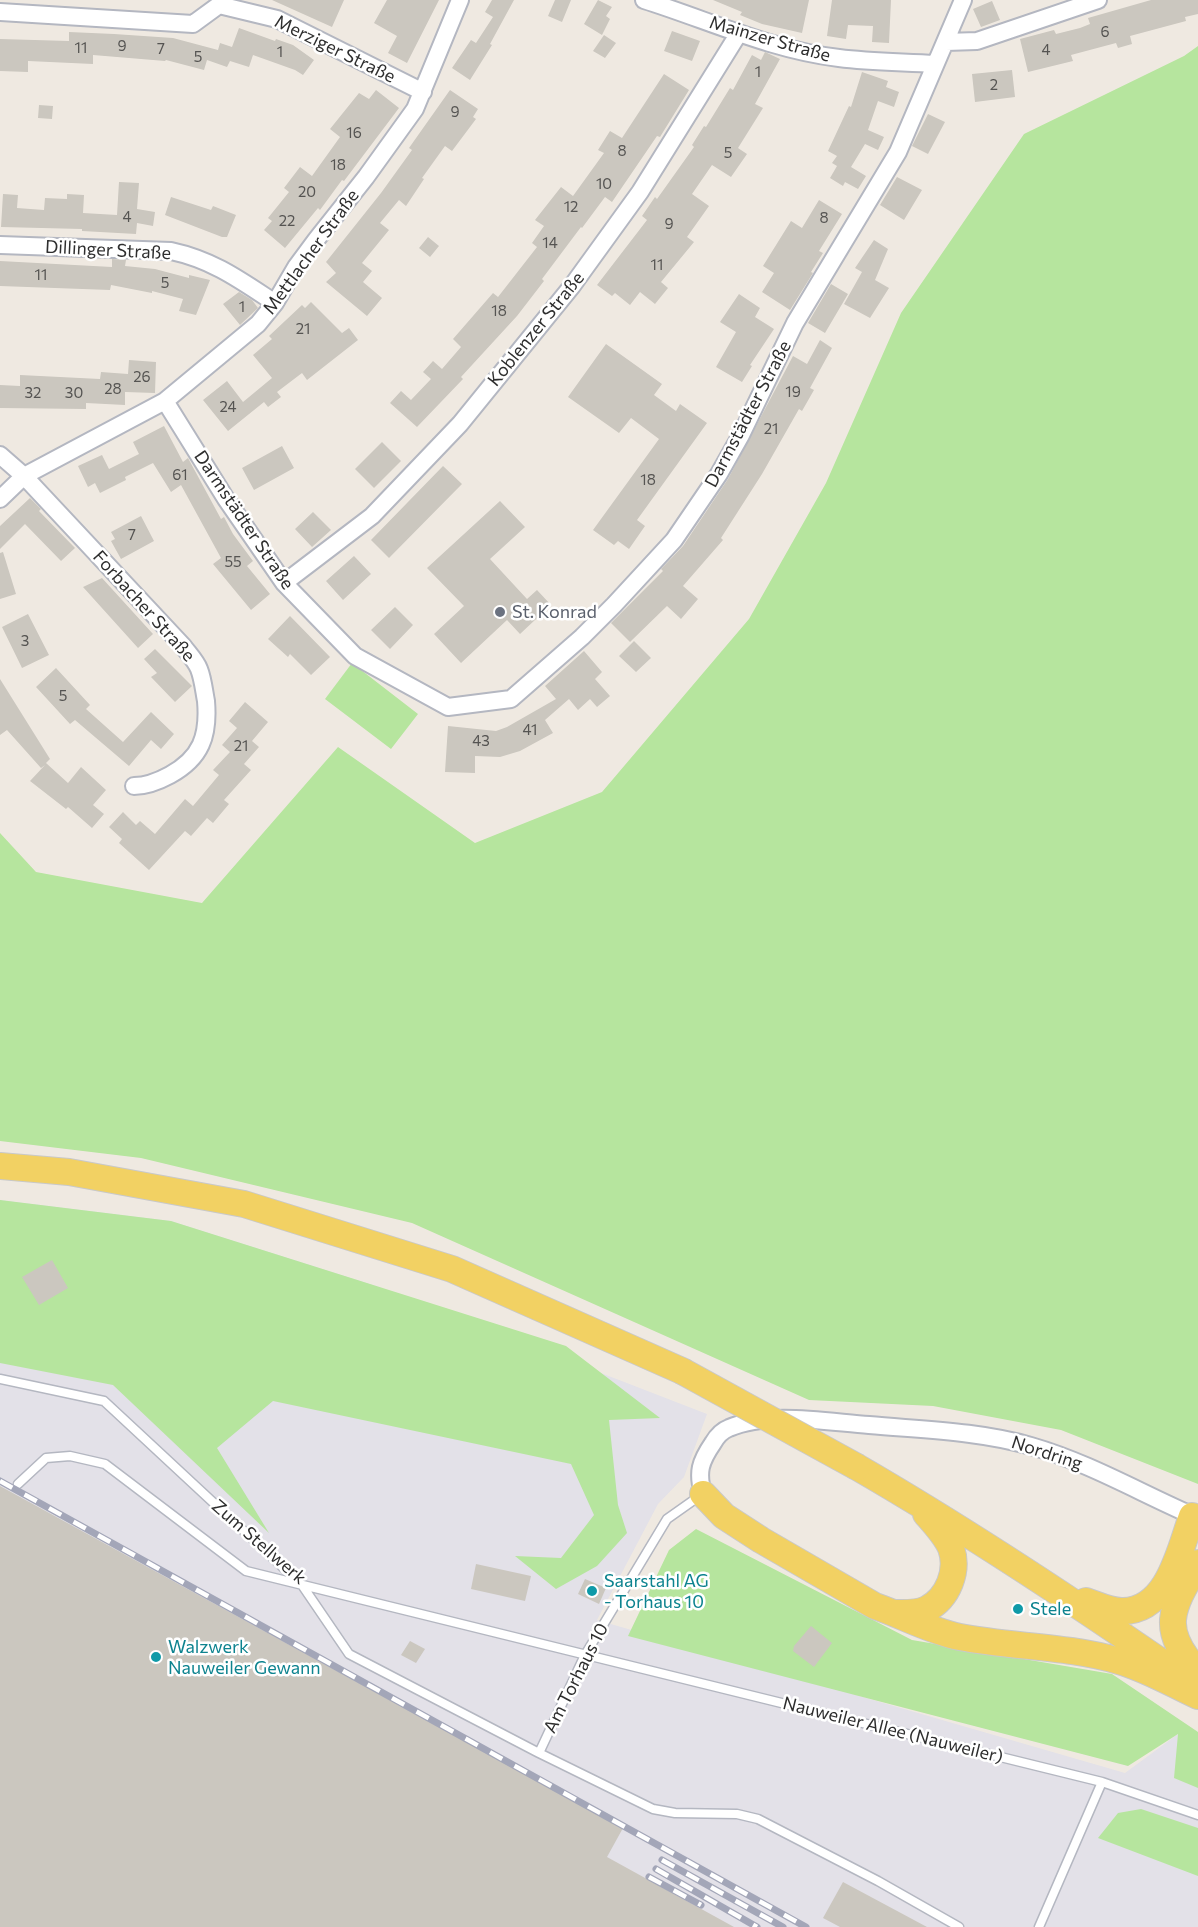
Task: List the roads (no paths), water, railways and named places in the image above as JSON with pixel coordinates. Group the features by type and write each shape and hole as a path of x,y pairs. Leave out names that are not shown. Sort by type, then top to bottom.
{"main road":[{"path":"0,1166 69,1172 244,1204 452,1269 682,1371 857,1467 1058,1591 1198,1687"},
{"path":"703,1494 724,1516 761,1540 875,1606 921,1626 959,1637 1120,1661 1198,1696"},
{"path":"894,1613 919,1611 939,1601 949,1587 953,1574 950,1546 937,1527 909,1497"},
{"path":"1058,1591 1109,1610 1124,1611 1139,1608 1152,1600 1165,1584 1195,1517"},
{"path":"1198,1563 1175,1603 1172,1617 1174,1632 1180,1646 1198,1671"}],"street":[{"name":"Mettlacher Straße","path":"0,499 24,476 165,401 258,324 275,303 296,267 415,109 460,0"},
{"name":"Mainzer Straße","path":"644,0 739,33 796,49 838,58 935,64"},
{"name":"Darmstädter Straße","path":"165,401 226,499 284,583 355,656 448,706 511,699 615,605 674,540 719,474 741,435 795,323 898,152 963,0"},
{"path":"946,42 977,41 1098,0"},
{"name":"Merziger Straße","path":"0,12 193,24 219,5 277,19 423,92"},
{"name":"Koblenzer Straße","path":"284,583 372,516 460,424 572,286 640,192 739,33"},
{"name":"Dillinger Straße","path":"0,245 171,251 197,257 236,277 275,303"},
{"name":"Forbacher Straße","path":"0,455 24,476 183,646 199,668 207,713 206,735 194,757 178,771 158,781 134,786"},
{"name":"Nordring","path":"703,1494 699,1479 703,1457 719,1434 728,1428 749,1421 789,1420 979,1434 1031,1446 1063,1456 1120,1480 1195,1517"}],"lane":[{"name":"Zum Stellwerk","path":"0,1379 104,1401 302,1585 585,1655"},
{"path":"18,1484 46,1458 70,1456 105,1464 246,1571 302,1585 349,1654 539,1753 653,1809 675,1813 737,1814 758,1819 878,1881 959,1927"},
{"name":"Am Torhaus 10","path":"539,1753 585,1655 666,1519 703,1494"},
{"name":"Nauweiler Allee (Nauweiler)","path":"585,1655 1102,1782 1198,1815"},
{"path":"1039,1927 1102,1782"}],"railway":[{"path":"0,1481 806,1927"},
{"path":"662,1860 783,1927"},
{"path":"656,1869 757,1927"},
{"path":"649,1877 701,1905"}],"place":[{"name":"St. Konrad","path":"500,612"},
{"name":"Saarstahl AG - Torhaus 10","path":"592,1591"},
{"name":"Stele","path":"1018,1609"},
{"name":"Walzwerk Nauweiler Gewann","path":"156,1657"}]}
